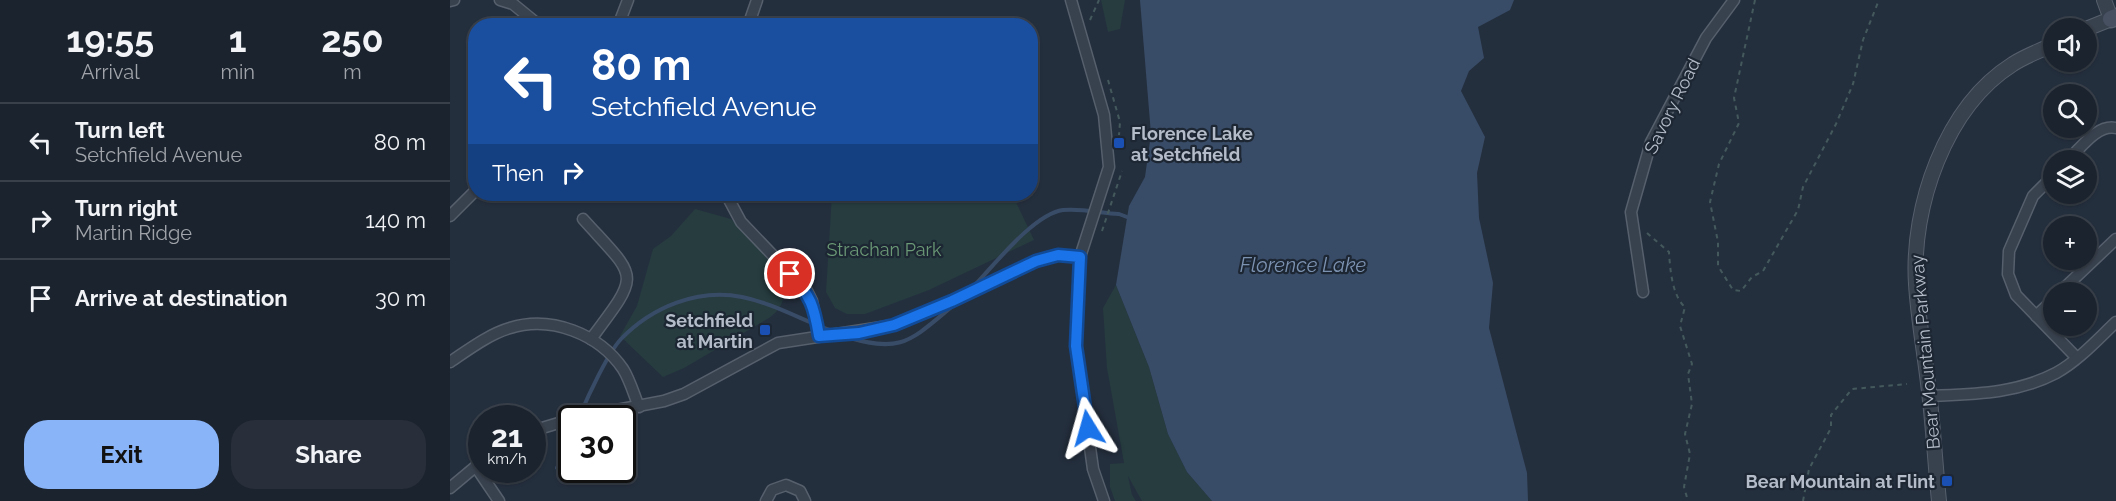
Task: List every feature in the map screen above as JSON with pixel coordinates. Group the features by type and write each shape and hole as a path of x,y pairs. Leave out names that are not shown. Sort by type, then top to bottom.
{"street":[{"path":"500,0 513,4 530,18"},
{"path":"621,18 628,0"},
{"path":"751,18 757,0"},
{"path":"1071,0 1104,115 1109,167 1080,257 1076,346 1094,468 1104,501"},
{"name":"Savory Road","path":"1643,292 1631,212 1650,142 1706,38 1734,0"},
{"path":"2097,26 2114,19 2104,0"},
{"name":"Bear Mountain Parkway","path":"1939,501 1916,284 1917,224 1941,150 1960,119 1983,90 2012,64 2043,49"},
{"path":"2078,150 2100,129 2116,128"},
{"path":"2043,186 2033,196 2008,260 2010,284 2016,295 2076,357"},
{"path":"450,216 468,198"},
{"path":"730,201 741,222 807,291 812,301 819,336"},
{"path":"583,219 624,264 628,274 627,287 622,298 591,339"},
{"path":"2071,282 2116,239"},
{"path":"636,408 684,394 778,344 819,336 859,333 894,325 952,301 1036,261 1058,255 1080,257"},
{"path":"2036,316 2043,309"},
{"path":"450,362 509,328 540,322 568,329 591,339 623,369 639,407"},
{"path":"1929,396 1988,394 2016,389 2058,372 2116,322"},
{"path":"450,488 468,473"},
{"path":"489,483 499,501"},
{"path":"766,501 772,490 786,485 800,491 805,501"}],"path":[{"path":"1091,29 1090,20 1099,0"},
{"path":"1755,0 1734,98 1739,123 1719,164 1710,202 1718,242 1718,266 1733,290 1742,291 1752,277 1764,271 1798,210 1803,187 1836,124 1853,84 1863,40 1879,0"},
{"path":"1107,78 1117,110 1119,135"},
{"path":"1101,234 1116,193 1121,161"},
{"path":"1634,231 1650,233 1669,252 1673,280 1680,303 1685,307 1680,326 1692,364 1688,374 1692,404 1685,434 1690,454 1684,487 1688,501"},
{"path":"1803,501 1809,469 1831,428 1831,415 1851,389 1907,384"}],"green space":[{"path":"1101,0 1125,0 1120,29 1108,32"},
{"name":"Strachan Park","path":"832,201 1015,201 1034,240 929,290 865,314 847,314 835,308 826,292"},
{"path":"695,209 731,219 786,279 784,296 778,310 769,318 684,368 663,377 620,336 637,306 653,249 671,236"},
{"path":"1116,285 1149,367 1168,434 1187,472 1212,501 1142,501 1128,476 1132,495 1136,501 1115,501 1110,487 1110,464 1124,463 1107,368 1103,308"}],"water":[{"name":"Florence Lake","path":"1140,0 1514,0 1510,10 1478,27 1484,58 1469,71 1461,91 1485,137 1477,173 1479,218 1493,283 1489,328 1527,473 1528,501 1212,501 1187,472 1168,434 1149,367 1116,285 1129,206 1145,177 1151,134"}],"waterway":[{"path":"975,285 1016,241 1040,220 1052,214 1063,210 1076,210 1119,214 1127,217"},
{"path":"584,405 604,364 621,339 661,309 693,298 709,295 742,297 776,307 832,331"},
{"path":"844,336 880,344 905,341 954,305"}],"place":[{"name":"Florence Lake at Setchfield","path":"1119,143"},
{"name":"Setchfield at Martin","path":"765,330"},
{"name":"Bear Mountain at Flint","path":"1947,481"}],"route":[{"path":"790,274 807,291 812,301 819,336 859,333 894,325 952,301 1036,261 1058,255 1080,257 1076,346 1088,428"}]}
